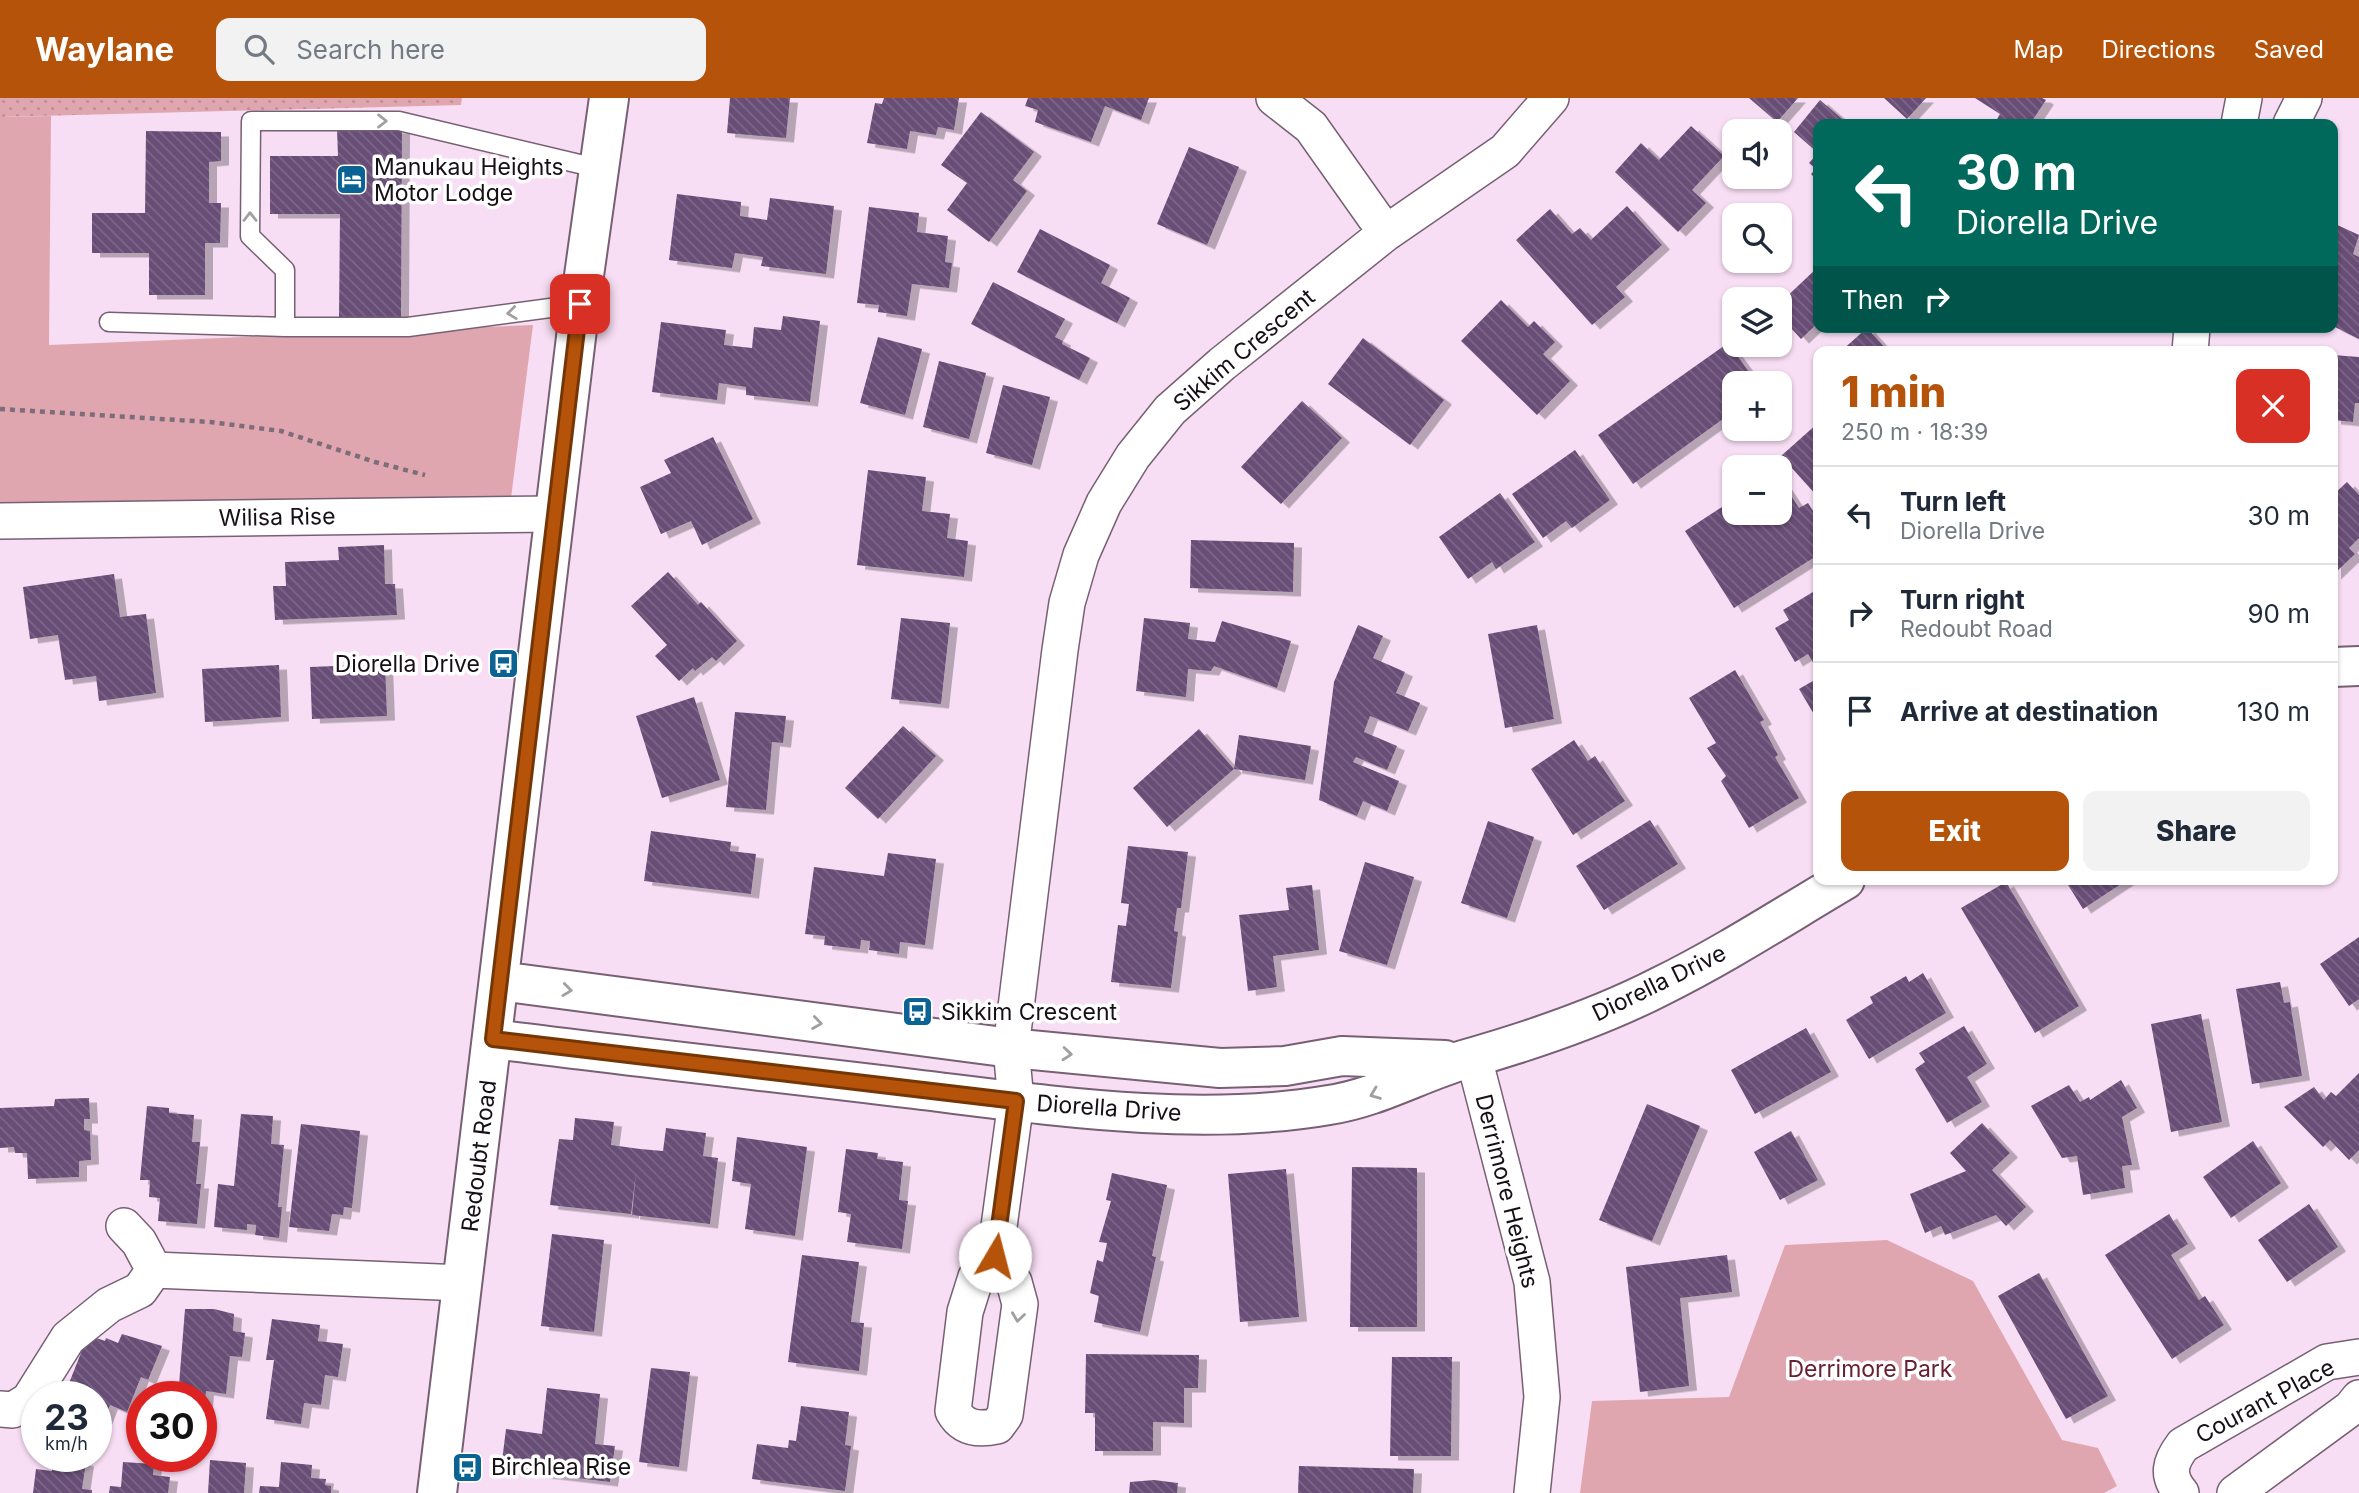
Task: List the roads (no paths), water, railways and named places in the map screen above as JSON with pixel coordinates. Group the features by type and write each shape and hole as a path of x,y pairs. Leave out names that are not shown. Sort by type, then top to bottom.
{"street":[{"name":"Redoubt Road","path":"582,291 588,166 588,98"},
{"name":"Redoubt Road","path":"437,1493 554,514 609,98"},
{"path":"1274,98 1308,113 1386,233"},
{"name":"Sikkim Crescent","path":"995,1256 1016,1101 1010,1048 1067,603 1081,555 1104,503 1133,456 1170,410 1222,364 1386,233 1505,151 1550,98"},
{"path":"2240,119 2244,98"},
{"path":"2294,119 2304,98"},
{"name":"Wilisa Rise","path":"0,521 554,514"},
{"path":"2338,667 2359,666"},
{"name":"Diorella Drive","path":"493,1039 1016,1101 1133,1112 1269,1112 1328,1106 1363,1098 1588,1018 1660,987 1837,885"},
{"name":"Diorella Drive","path":"499,981 1010,1048 1220,1068 1285,1066 1342,1056 1468,1059"},
{"path":"751,1070 757,1015"},
{"name":"Derrimore Heights","path":"1468,1059 1532,1282 1542,1397 1532,1493"},
{"path":"1264,1066 1269,1112"},
{"path":"124,1226 139,1242 154,1270"},
{"path":"154,1270 463,1283"},
{"path":"0,1409 13,1410 29,1400 68,1338 109,1305 140,1290 154,1270"},
{"name":"Courant Place","path":"2181,1493 2175,1486 2171,1471 2172,1459 2183,1445 2327,1363 2359,1357"},
{"name":"Courant Place","path":"2235,1493 2351,1408 2359,1398"}],"lane":[{"path":"285,327 285,270 250,236 251,121 399,121 588,166"},
{"path":"109,322 408,327 582,291"}],"place":[{"name":"Manukau Heights Motor Lodge","path":"351,180"},
{"name":"Diorella Drive","path":"503,664"},
{"name":"Sikkim Crescent","path":"918,1012"},
{"name":"Birchlea Rise","path":"468,1467"}],"park label":[{"name":"Derrimore Park","path":"1870,1369"}]}
